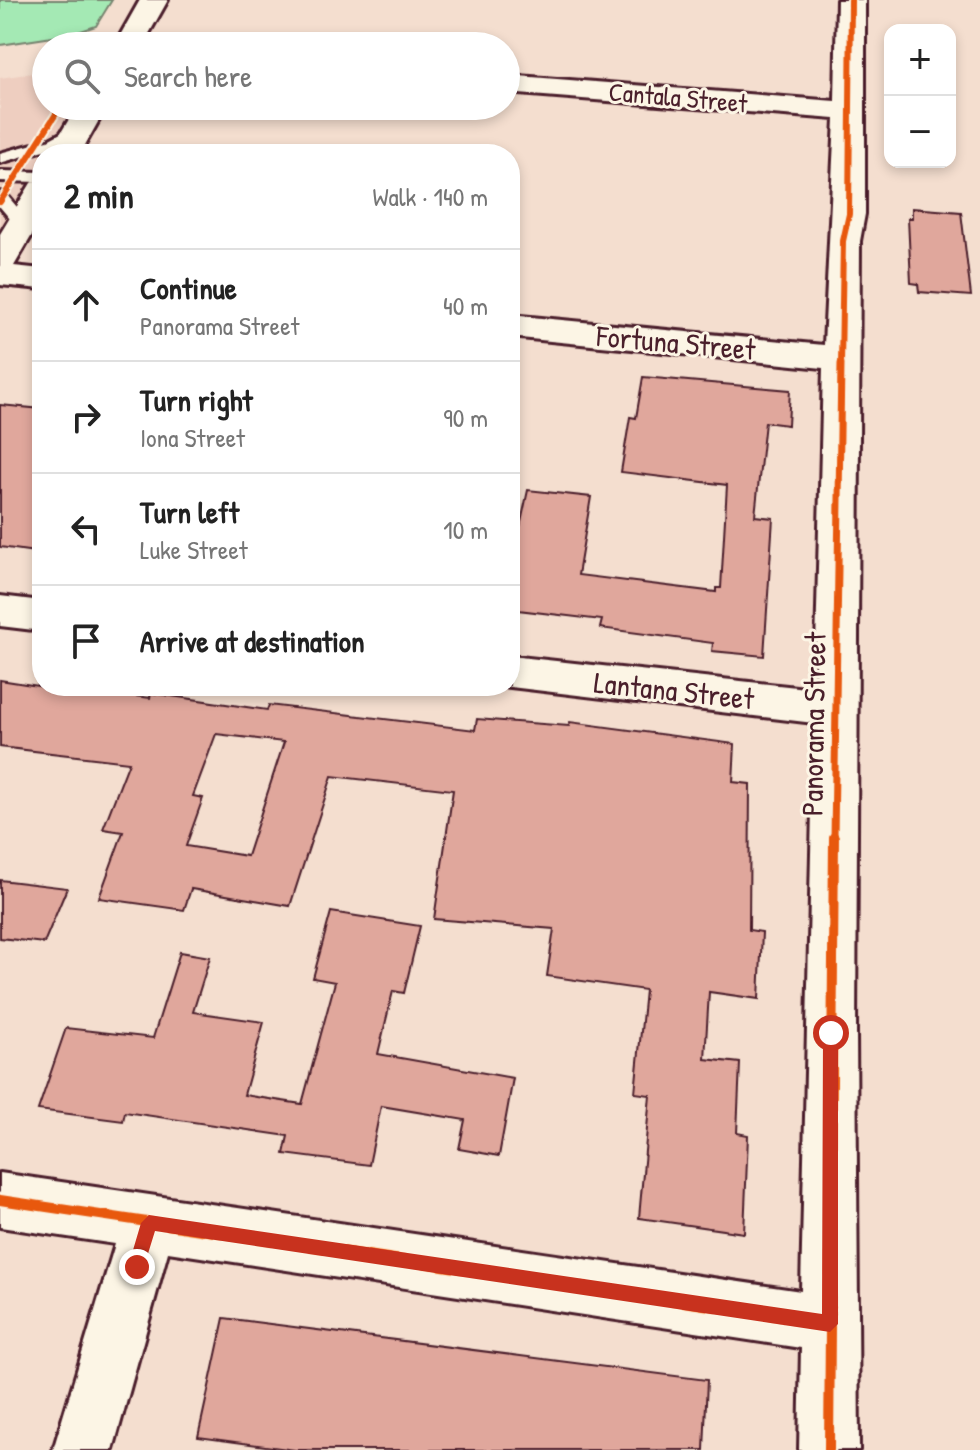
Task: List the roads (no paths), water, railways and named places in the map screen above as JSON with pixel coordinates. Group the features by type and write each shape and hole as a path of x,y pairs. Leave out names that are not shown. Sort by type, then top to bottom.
{"street":[{"path":"136,32 154,0"},
{"name":"Panorama Street","path":"829,1450 831,1033 851,0"},
{"name":"Cantala Street","path":"520,85 849,111"},
{"path":"0,262 32,206"},
{"path":"0,275 32,278"},
{"name":"Fortuna Street","path":"520,327 842,358"},
{"path":"0,611 32,615"},
{"name":"Lantana Street","path":"520,673 838,709"},
{"path":"0,1200 830,1324"},
{"path":"83,1450 149,1223"}],"lane":[{"path":"50,144 78,129"},
{"path":"0,159 32,150"},
{"path":"0,159 32,162"},
{"path":"0,176 32,177"},
{"path":"0,197 22,223"}]}
